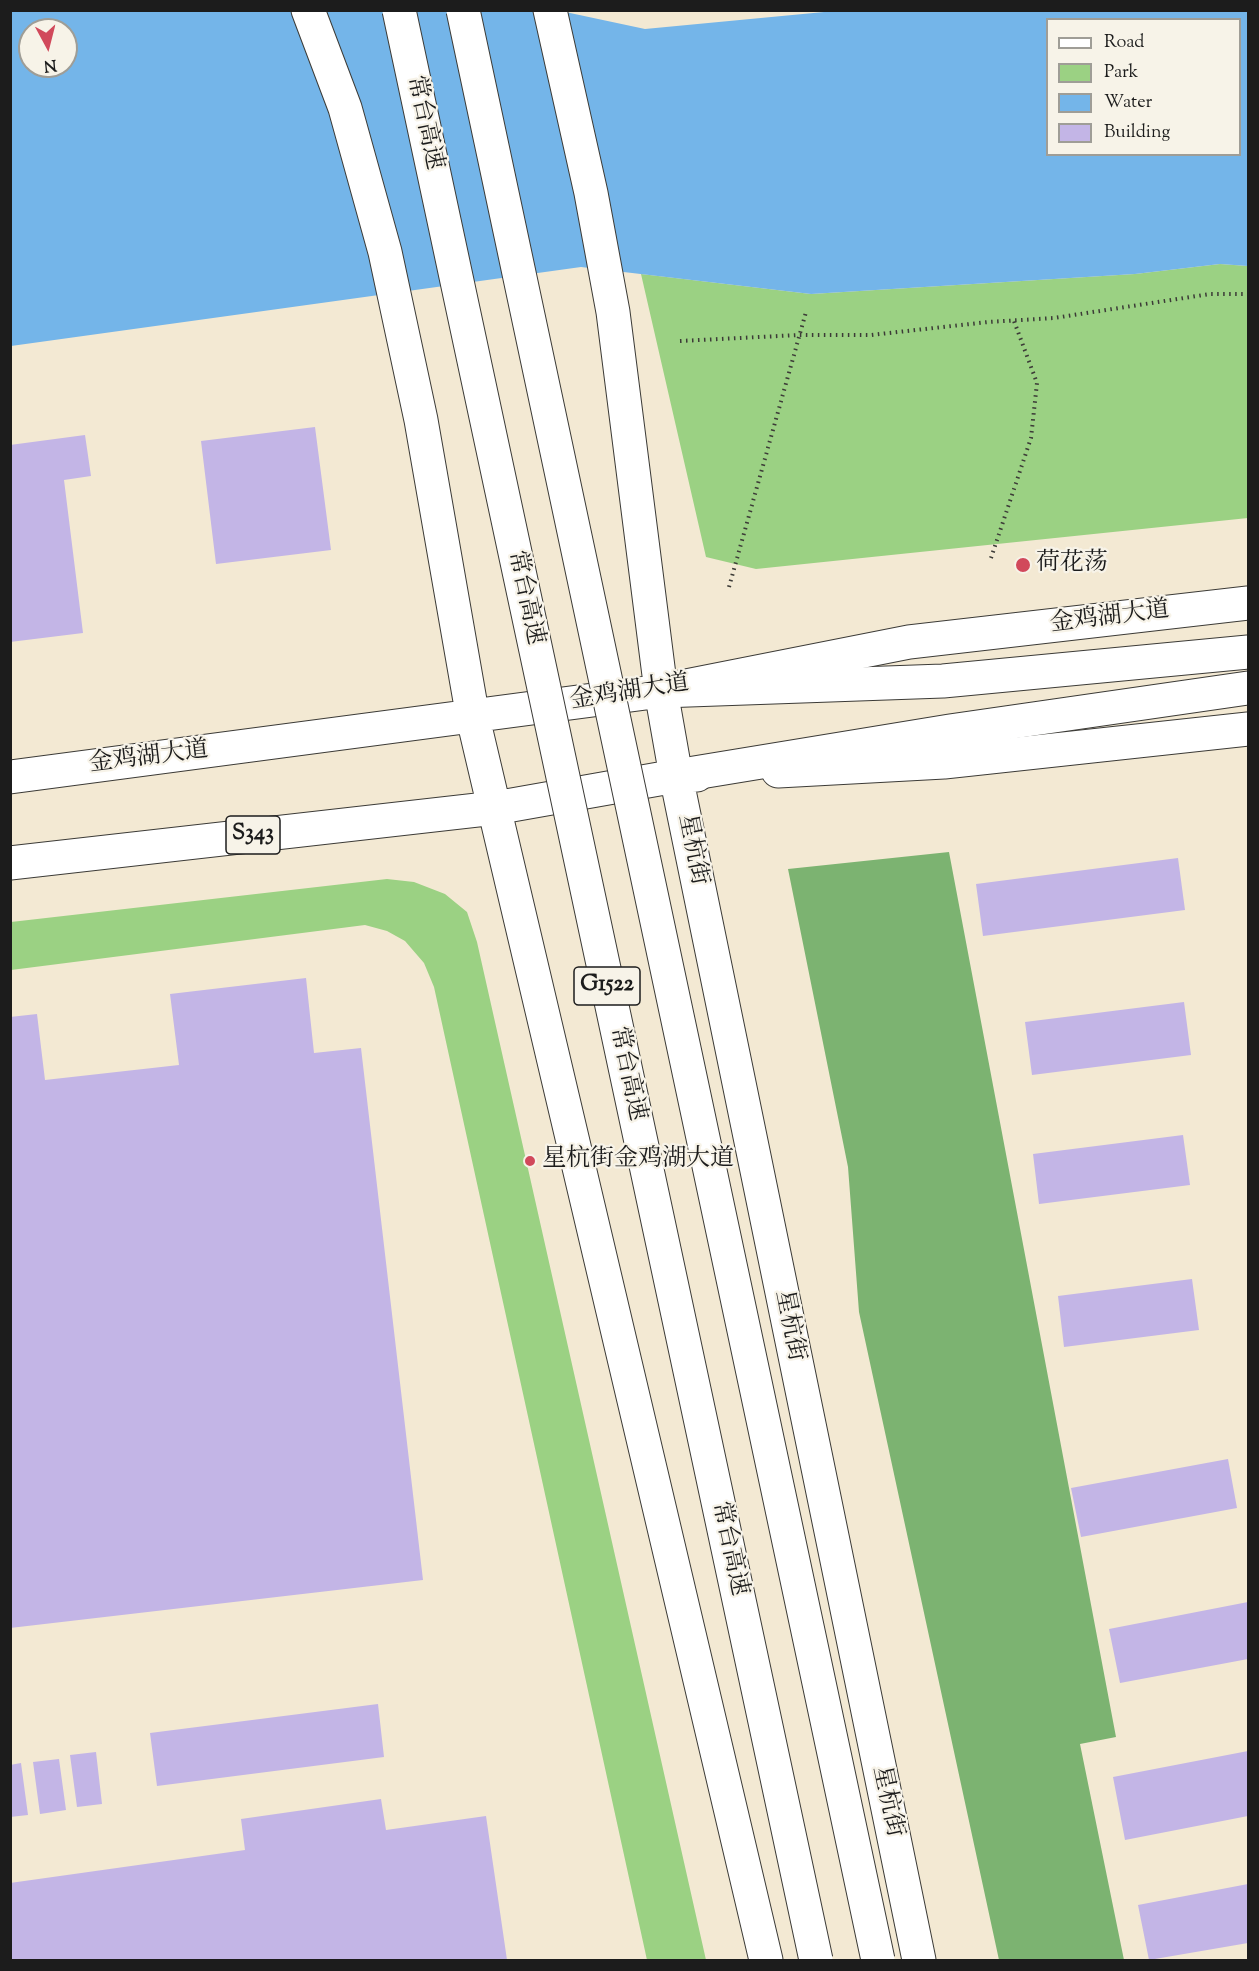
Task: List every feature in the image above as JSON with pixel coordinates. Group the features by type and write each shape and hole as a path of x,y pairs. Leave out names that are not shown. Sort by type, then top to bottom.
{"main road":[{"path":"308,10 345,108 386,252 421,420 473,718 766,1960"},
{"name":"常台高速","path":"399,10 816,1960"},
{"name":"G1522","path":"463,10 878,1960"},
{"name":"星杭街","path":"550,10 591,193 613,312 662,691 676,776 919,1960"},
{"name":"金鸡湖大道","path":"10,777 473,718 662,691 909,642 1248,603"},
{"path":"662,691 943,681 1247,652"},
{"path":"495,808 950,731 1248,688"},
{"path":"676,776 944,762 1248,729"},
{"name":"S343","path":"10,863 495,808"}],"path":[{"path":"680,341 799,335 871,335 1054,318 1210,294 1248,294"},
{"path":"729,587 806,312"},
{"path":"991,558 1031,438 1037,383 1014,321"}],"green space":[{"path":"1220,264 1248,266 1248,518 756,569 706,557 641,274 811,294 1135,274"},
{"path":"949,852 1116,1737 1080,1744 1124,1960 999,1960 859,1312 848,1167 788,869"},
{"path":"387,879 414,882 445,894 467,912 477,942 706,1960 647,1960 434,987 424,963 405,941 387,931 365,925 11,970 11,922"}],"water":[{"path":"556,10 645,29 845,10 1248,11 1248,266 1220,264 1135,274 811,294 581,267 11,346 10,11"}],"building":[{"path":"315,427 331,550 216,564 201,441"},
{"path":"85,435 91,476 64,480 83,633 10,642 10,445"},
{"path":"1178,858 1185,910 983,936 976,884"},
{"path":"306,978 314,1053 361,1048 423,1580 10,1628 10,1017 37,1014 45,1080 179,1065 170,994"},
{"path":"1184,1002 1191,1055 1032,1075 1025,1022"},
{"path":"1183,1135 1190,1185 1039,1204 1033,1154"},
{"path":"1192,1279 1199,1330 1064,1347 1058,1296"},
{"path":"1228,1459 1237,1508 1081,1537 1071,1488"},
{"path":"1248,1602 1248,1659 1120,1683 1109,1629"},
{"path":"378,1704 384,1757 157,1786 150,1733"},
{"path":"1248,1751 1248,1816 1125,1840 1113,1777"},
{"path":"96,1752 102,1804 77,1807 70,1755"},
{"path":"59,1759 66,1810 40,1814 33,1762"},
{"path":"21,1763 28,1815 10,1817 10,1765"},
{"path":"381,1799 386,1830 486,1816 507,1960 10,1960 10,1883 245,1850 241,1819"},
{"path":"1248,1884 1248,1943 1149,1960 1138,1905"}],"place":[{"name":"荷花荡","path":"1023,565"},
{"name":"星杭街金鸡湖大道","path":"530,1161"}]}
